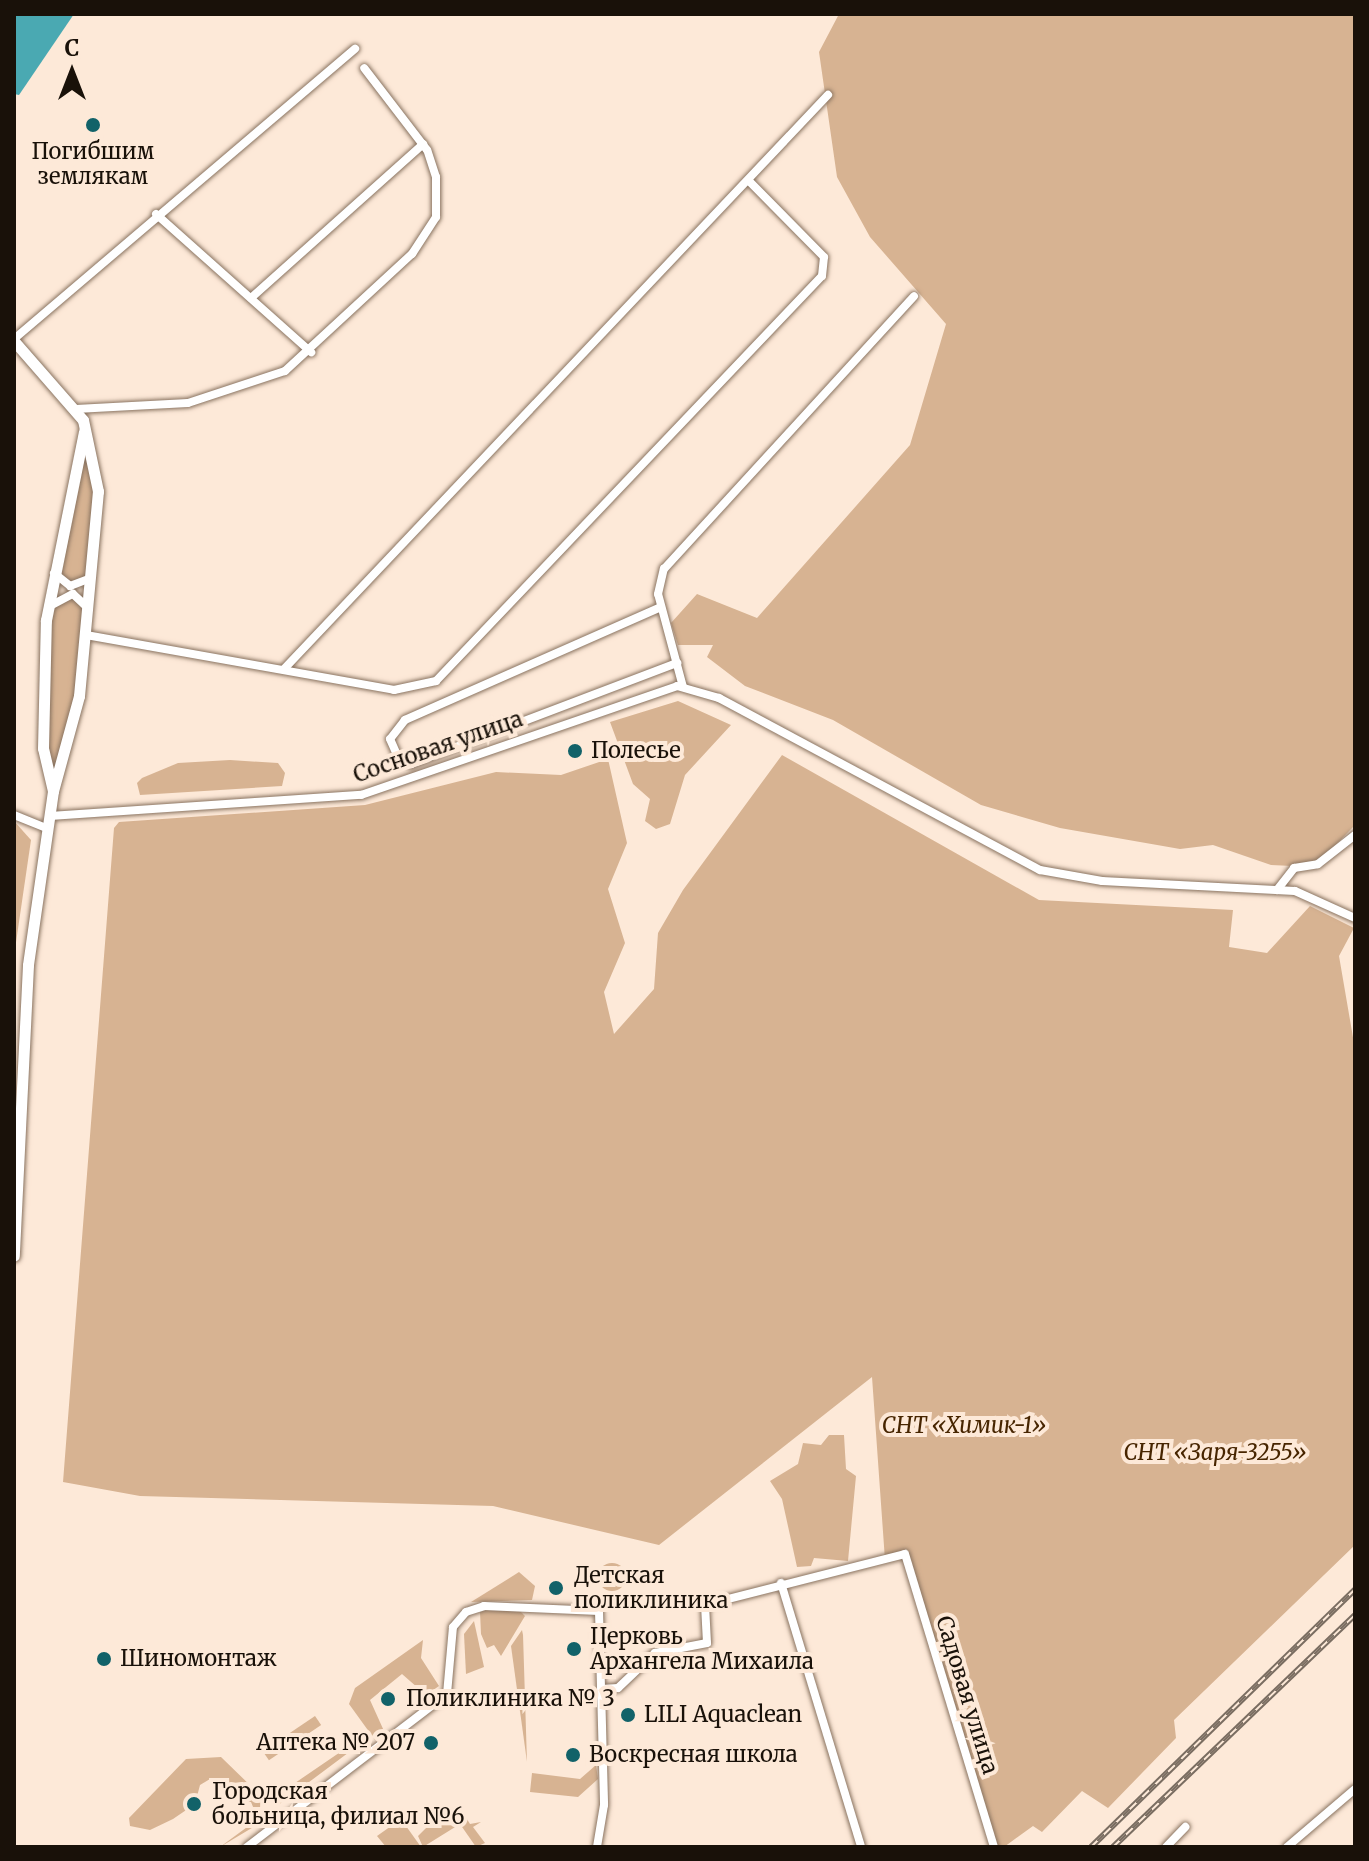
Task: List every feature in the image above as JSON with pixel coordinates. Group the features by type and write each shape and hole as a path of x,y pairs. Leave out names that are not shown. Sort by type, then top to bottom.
{"main road":[{"path":"14,340 76,409 98,491 89,611 73,727 53,791 26,984 14,1256"},
{"path":"53,791 42,691 48,607 84,432"}],"street":[{"path":"14,340 156,214 173,209 355,49"},
{"path":"76,409 225,394 285,371 311,352 412,254 436,217 436,177 423,144 364,68"},
{"path":"284,669 828,95"},
{"path":"251,298 423,144"},
{"path":"86,635 394,690 436,681 819,279 824,257 748,180"},
{"path":"156,214 311,352"},
{"path":"914,296 664,569 661,607 684,687 719,698 1040,870 1102,881 1277,890 1313,897 1355,918"},
{"path":"53,572 70,586 92,577"},
{"path":"48,607 73,594 89,611"},
{"path":"661,607 405,720 390,739 399,759 411,764 677,663"},
{"name":"Сосновая улица","path":"50,816 361,795 661,688 684,687"},
{"path":"14,815 48,829"},
{"path":"1277,890 1294,868 1318,864 1355,835"},
{"name":"Садовая улица","path":"781,1583 905,1554 994,1847"},
{"path":"602,1689 618,1688 655,1653 707,1643 705,1605 781,1583 861,1847"},
{"path":"247,1847 447,1694 451,1634 461,1615 484,1606 599,1611 604,1805 597,1847"},
{"path":"1287,1847 1355,1789"},
{"path":"1166,1847 1185,1827"}],"green space":[{"path":"839,14 1355,14 1355,825 1314,867 1271,865 1213,845 1180,849 1060,828 981,805 833,720 745,686 707,657 713,645 678,645 671,623 697,594 757,618 910,445 946,324 870,237 837,177 819,52"},
{"path":"85,439 93,479 90,574 79,583 61,580 57,566"},
{"path":"71,596 86,608 77,694 53,786 47,764 46,635 56,601"},
{"path":"678,701 731,725 685,775 670,824 656,829 645,821 650,799 633,784 610,722"},
{"path":"782,755 1039,900 1233,910 1229,947 1267,953 1310,906 1354,928 1339,956 1355,1049 1355,1545 1174,1720 1176,1738 1108,1808 1082,1791 1042,1832 1033,1826 1004,1847 994,1847 906,1554 885,1560 872,1377 659,1545 493,1506 140,1496 63,1482 114,828 119,822 365,805 496,772 561,775 608,759 627,843 608,889 625,943 604,992 614,1034 654,989 658,933 683,890"},
{"path":"230,760 278,763 285,773 282,786 140,795 137,783 142,778 178,763"},
{"path":"14,821 31,840 14,956"},
{"path":"829,1435 844,1435 846,1469 856,1476 848,1561 814,1558 811,1566 797,1567 782,1499 770,1481 798,1464 803,1443 821,1445"},
{"path":"612,1563 622,1567 626,1577 622,1587 612,1591 602,1587 598,1577 602,1567"},
{"path":"519,1572 535,1586 532,1600 471,1602"},
{"path":"518,1609 525,1616 501,1656 494,1645 487,1648 481,1634 480,1612"},
{"path":"474,1621 484,1667 466,1674 464,1634"},
{"path":"522,1630 523,1635 527,1762 511,1646"},
{"path":"423,1640 421,1658 439,1686 426,1695 402,1674 370,1700 384,1731 375,1740 349,1704 355,1688"},
{"path":"315,1716 321,1725 269,1760 263,1751"},
{"path":"356,1733 364,1741 277,1806 273,1798 355,1742"},
{"path":"221,1757 257,1792 270,1817 220,1847 258,1819 251,1802 237,1802 228,1787 210,1779 200,1785 195,1804 173,1819 150,1830 130,1826 129,1818 186,1759"},
{"path":"596,1765 598,1779 578,1797 530,1792 532,1773 580,1779"},
{"path":"465,1816 470,1824 481,1822 473,1827 485,1843 476,1847 460,1824 423,1847 418,1836 431,1823"},
{"path":"401,1819 421,1847 386,1847 377,1836"}],"water":[{"path":"14,14 74,14 19,95 14,94"}],"railway":[{"path":"1091,1847 1355,1589"},
{"path":"1113,1847 1355,1615"}],"place":[{"name":"Погибшим землякам","path":"93,125"},
{"name":"Полесье","path":"575,751"},
{"name":"Детская поликлиника","path":"556,1588"},
{"name":"Церковь Архангела Михаила","path":"574,1649"},
{"name":"Шиномонтаж","path":"104,1659"},
{"name":"Поликлиника № 3","path":"388,1699"},
{"name":"LILI Aquaclean","path":"628,1715"},
{"name":"Аптека № 207","path":"431,1743"},
{"name":"Воскресная школа","path":"573,1755"},
{"name":"Городская больница, филиал №6","path":"194,1804"}],"park label":[{"name":"СНТ «Химик-1»","path":"964,1426"},
{"name":"СНТ «Заря-3255»","path":"1215,1453"}]}
